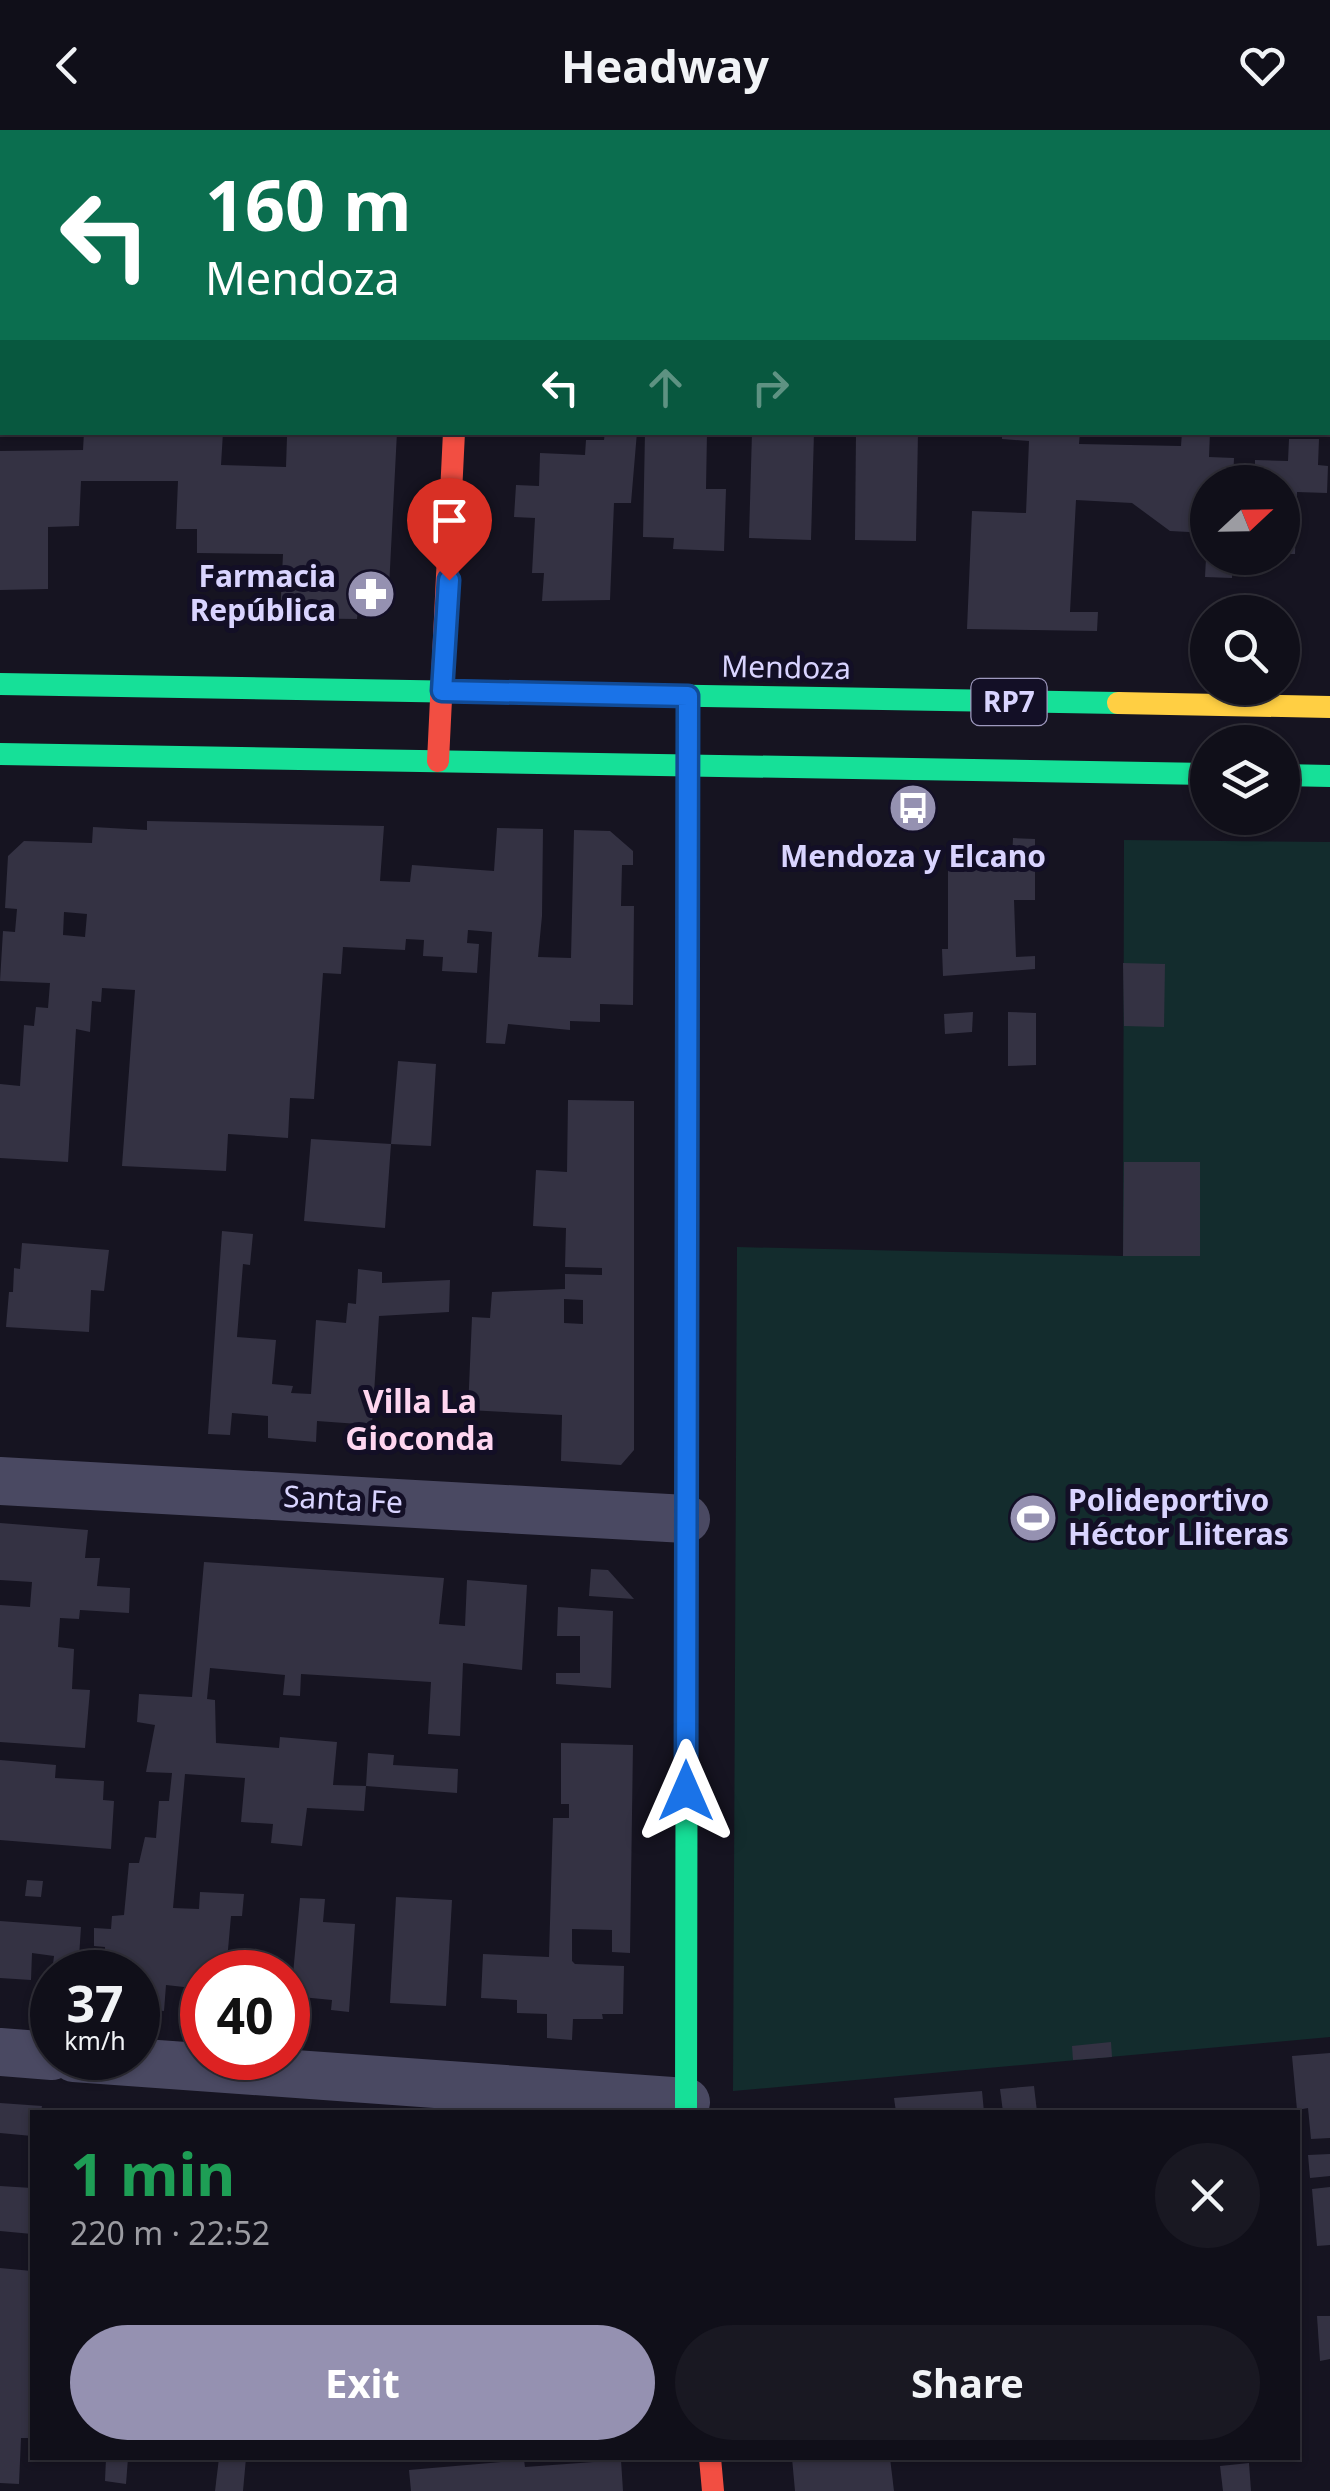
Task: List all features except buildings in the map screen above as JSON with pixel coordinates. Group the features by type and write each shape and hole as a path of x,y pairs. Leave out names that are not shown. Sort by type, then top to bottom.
{"main road":[{"path":"438,762 454,435"},
{"name":"Mendoza","path":"0,684 1330,707"},
{"path":"686,2108 688,696"},
{"name":"RP7","path":"0,754 1190,774"},
{"path":"1300,775 1330,776"},
{"path":"710,2460 714,2491"}],"street":[{"name":"Santa Fe","path":"0,1481 686,1519"},
{"path":"0,2052 30,2054"},
{"path":"160,2065 686,2108"}],"green space":[{"name":"Polideportivo Héctor Lliteras","path":"1124,840 1330,842 1330,2037 733,2091 737,1247 1123,1256"}],"traffic: fast":[{"path":"0,684 1118,703"},
{"path":"688,695 688,884"},
{"path":"0,754 1190,774"},
{"path":"1300,775 1330,776"},
{"path":"686,2110 687,1489"}],"traffic: slow":[{"path":"1118,703 1330,707"},
{"path":"687,1489 688,884"}],"traffic: jam":[{"path":"438,761 454,435"},
{"path":"710,2460 713,2491"}],"place":[{"name":"Farmacia República","path":"371,594"},
{"name":"Mendoza y Elcano","path":"913,808"},
{"name":"Polideportivo Héctor Lliteras","path":"1033,1518"}],"district":[{"name":"Villa La Gioconda","path":"420,1420"}],"route":[{"path":"449,580 442,691 688,696 686,1791"}]}
